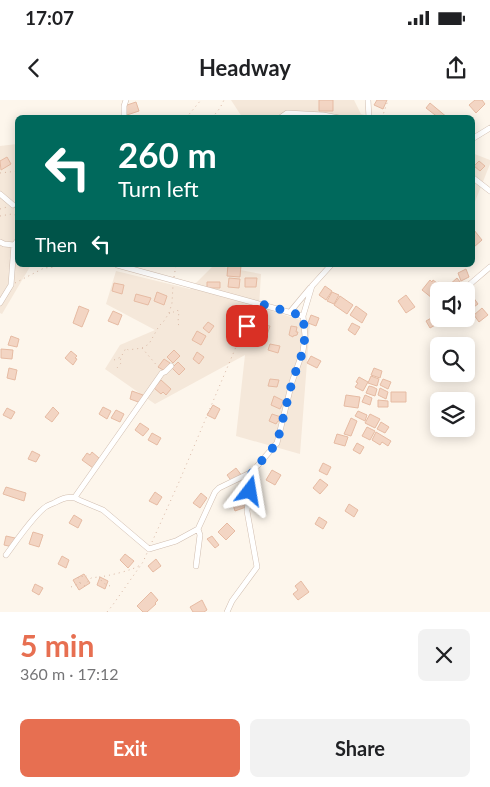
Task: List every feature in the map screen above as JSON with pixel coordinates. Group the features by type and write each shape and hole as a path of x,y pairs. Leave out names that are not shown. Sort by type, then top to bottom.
{"street":[{"path":"124,115 126,100"},
{"path":"368,100 370,115"},
{"path":"285,115 327,115"},
{"path":"475,137 490,128"},
{"path":"475,179 490,191"},
{"path":"0,194 13,205"},
{"path":"0,242 4,244 15,243"},
{"path":"0,303 11,286 15,252"},
{"path":"472,282 490,266"},
{"path":"125,267 303,316"},
{"path":"290,312 328,267"},
{"path":"6,555 37,515 47,506 62,498 75,497 103,510 149,549 176,541 198,529 215,492 219,488 252,472 277,443 292,382 303,351 305,336 303,316 312,286"},
{"path":"75,497 162,373 172,366"},
{"path":"227,612 232,601 258,567 247,511 252,472"},
{"path":"196,566 200,535 198,529"}],"path":[{"path":"188,115 201,100"},
{"path":"214,115 224,100"},
{"path":"383,115 388,100"},
{"path":"0,173 15,171"},
{"path":"0,216 15,215"},
{"path":"11,286 44,268 55,267"},
{"path":"117,368 121,364 120,361 126,348 128,350 142,348 149,344 169,313 172,303 176,267"},
{"path":"107,612 149,549 241,335 253,318 258,303"},
{"path":"169,313 171,314 176,310 179,312 179,327"},
{"path":"142,348 162,373"},
{"path":"114,360 121,358"},
{"path":"87,576 78,577 80,583 84,586 91,578 109,576 136,568 142,562"},
{"path":"99,577 103,583 110,586"},
{"path":"71,587 80,583"}],"shaded area":[{"path":"231,100 354,100 361,114 365,115 241,115"},
{"path":"15,144 15,267 30,267 2,314 0,313 0,146"},
{"path":"475,154 490,160 475,202"},
{"path":"212,267 224,267 261,274 259,307 310,323 300,454 236,436 245,355 155,404 105,369 120,345 155,330 106,304 116,271 190,289"}],"building":[{"path":"319,100 333,100 333,111 319,111"},
{"path":"377,100 387,100 383,109 374,105"},
{"path":"475,100 482,100 485,104 476,113 469,105"},
{"path":"136,102 139,111 127,115 124,106"},
{"path":"430,103 444,115 435,115 426,108"},
{"path":"7,157 11,164 1,170 0,161"},
{"path":"479,161 485,166 480,171 475,165"},
{"path":"475,231 482,240 475,246"},
{"path":"228,267 241,267 240,277 227,276"},
{"path":"466,269 469,277 461,281 458,273"},
{"path":"229,278 240,279 239,288 228,287"},
{"path":"245,278 257,278 256,287 245,287"},
{"path":"430,280 432,282 430,282 430,296 422,290"},
{"path":"207,282 220,282 220,288 207,288"},
{"path":"114,283 124,285 122,294 112,291"},
{"path":"325,286 332,291 326,300 319,295"},
{"path":"157,292 167,296 164,305 154,301"},
{"path":"332,292 339,295 334,304 327,301"},
{"path":"136,294 151,298 148,305 134,301"},
{"path":"406,295 415,307 406,313 398,301"},
{"path":"340,296 353,305 347,314 334,305"},
{"path":"79,306 89,310 82,327 73,323"},
{"path":"356,306 367,314 362,323 350,315"},
{"path":"482,308 488,315 479,322 475,314"},
{"path":"113,311 122,315 118,325 108,321"},
{"path":"311,315 319,318 316,326 308,323"},
{"path":"430,319 430,327 432,327 430,328 426,321"},
{"path":"208,322 214,326 209,333 203,328"},
{"path":"352,323 360,327 355,335 348,330"},
{"path":"261,324 270,326 267,335 259,332"},
{"path":"291,326 297,327 296,332 298,332 293,337 289,335"},
{"path":"197,331 206,336 201,345 192,340"},
{"path":"11,336 19,339 17,347 8,345"},
{"path":"270,344 280,346 278,353 268,350"},
{"path":"1,349 13,350 12,359 1,358"},
{"path":"174,350 180,356 173,363 167,357"},
{"path":"71,351 77,356 73,365 65,358"},
{"path":"197,352 204,357 199,364 193,359"},
{"path":"311,356 321,361 317,368 307,363"},
{"path":"164,359 170,363 165,371 158,367"},
{"path":"178,362 185,369 179,375 172,368"},
{"path":"9,368 17,370 15,380 7,378"},
{"path":"374,368 382,371 380,378 371,375"},
{"path":"371,376 379,379 377,386 368,383"},
{"path":"359,377 368,382 363,391 355,387"},
{"path":"270,379 279,380 277,387 268,386"},
{"path":"383,379 391,382 388,389 380,385"},
{"path":"161,380 171,389 166,395 163,392 161,394 154,388"},
{"path":"369,386 377,389 375,396 366,393"},
{"path":"380,388 388,392 386,399 378,395"},
{"path":"132,391 143,395 141,403 130,399"},
{"path":"391,392 406,392 406,402 391,402"},
{"path":"346,395 360,397 358,408 344,406"},
{"path":"365,395 372,398 370,405 362,402"},
{"path":"274,396 284,401 280,409 271,405"},
{"path":"378,400 388,401 388,407 378,407"},
{"path":"213,405 220,409 215,419 207,415"},
{"path":"53,407 59,413 52,422 45,417"},
{"path":"103,407 111,411 107,419 99,414"},
{"path":"7,408 15,412 11,419 3,415"},
{"path":"116,410 124,414 120,422 111,418"},
{"path":"358,411 367,415 365,421 355,416"},
{"path":"272,414 281,417 276,424 269,421"},
{"path":"370,414 380,419 375,428 365,423"},
{"path":"351,418 357,421 351,436 344,434"},
{"path":"381,422 389,427 385,433 377,429"},
{"path":"140,423 149,429 143,436 135,430"},
{"path":"367,427 375,431 370,440 362,436"},
{"path":"376,432 391,441 388,446 382,442 380,445 372,440"},
{"path":"152,433 161,438 157,445 148,440"},
{"path":"337,434 348,437 345,446 334,443"},
{"path":"357,443 364,447 360,454 353,450"},
{"path":"32,451 40,455 36,462 28,459"},
{"path":"92,452 99,458 93,468 82,460 87,453 90,455"},
{"path":"323,463 331,467 327,475 319,471"},
{"path":"236,468 242,476 233,483 227,475"},
{"path":"272,470 281,475 275,485 266,480"},
{"path":"320,479 328,485 320,494 313,488"},
{"path":"6,487 26,493 24,501 3,494"},
{"path":"155,492 162,497 157,505 149,501"},
{"path":"201,493 207,498 200,508 193,503"},
{"path":"243,498 246,507 235,511 232,502"},
{"path":"349,504 358,510 354,517 345,511"},
{"path":"74,515 82,520 78,528 69,523"},
{"path":"319,517 327,522 323,529 315,524"},
{"path":"227,523 235,531 226,540 218,532"},
{"path":"33,532 43,535 39,547 29,544"},
{"path":"6,536 15,538 13,547 4,545"},
{"path":"212,536 219,545 215,548 207,539"},
{"path":"125,554 134,561 128,568 120,560"},
{"path":"62,556 69,560 66,568 58,564"},
{"path":"156,559 161,566 153,572 148,566"},
{"path":"84,574 90,583 79,590 73,580"},
{"path":"100,577 108,581 105,589 97,585"},
{"path":"301,581 309,592 298,600 293,594 298,590 295,586"},
{"path":"35,584 43,588 39,595 32,591"},
{"path":"151,592 158,600 147,612 143,612 137,606"},
{"path":"202,600 207,610 204,612 193,612 190,607"}],"route":[{"path":"247,326 253,318 258,303 303,316 305,336 303,351 292,382 277,443 252,472 250,491"}]}
